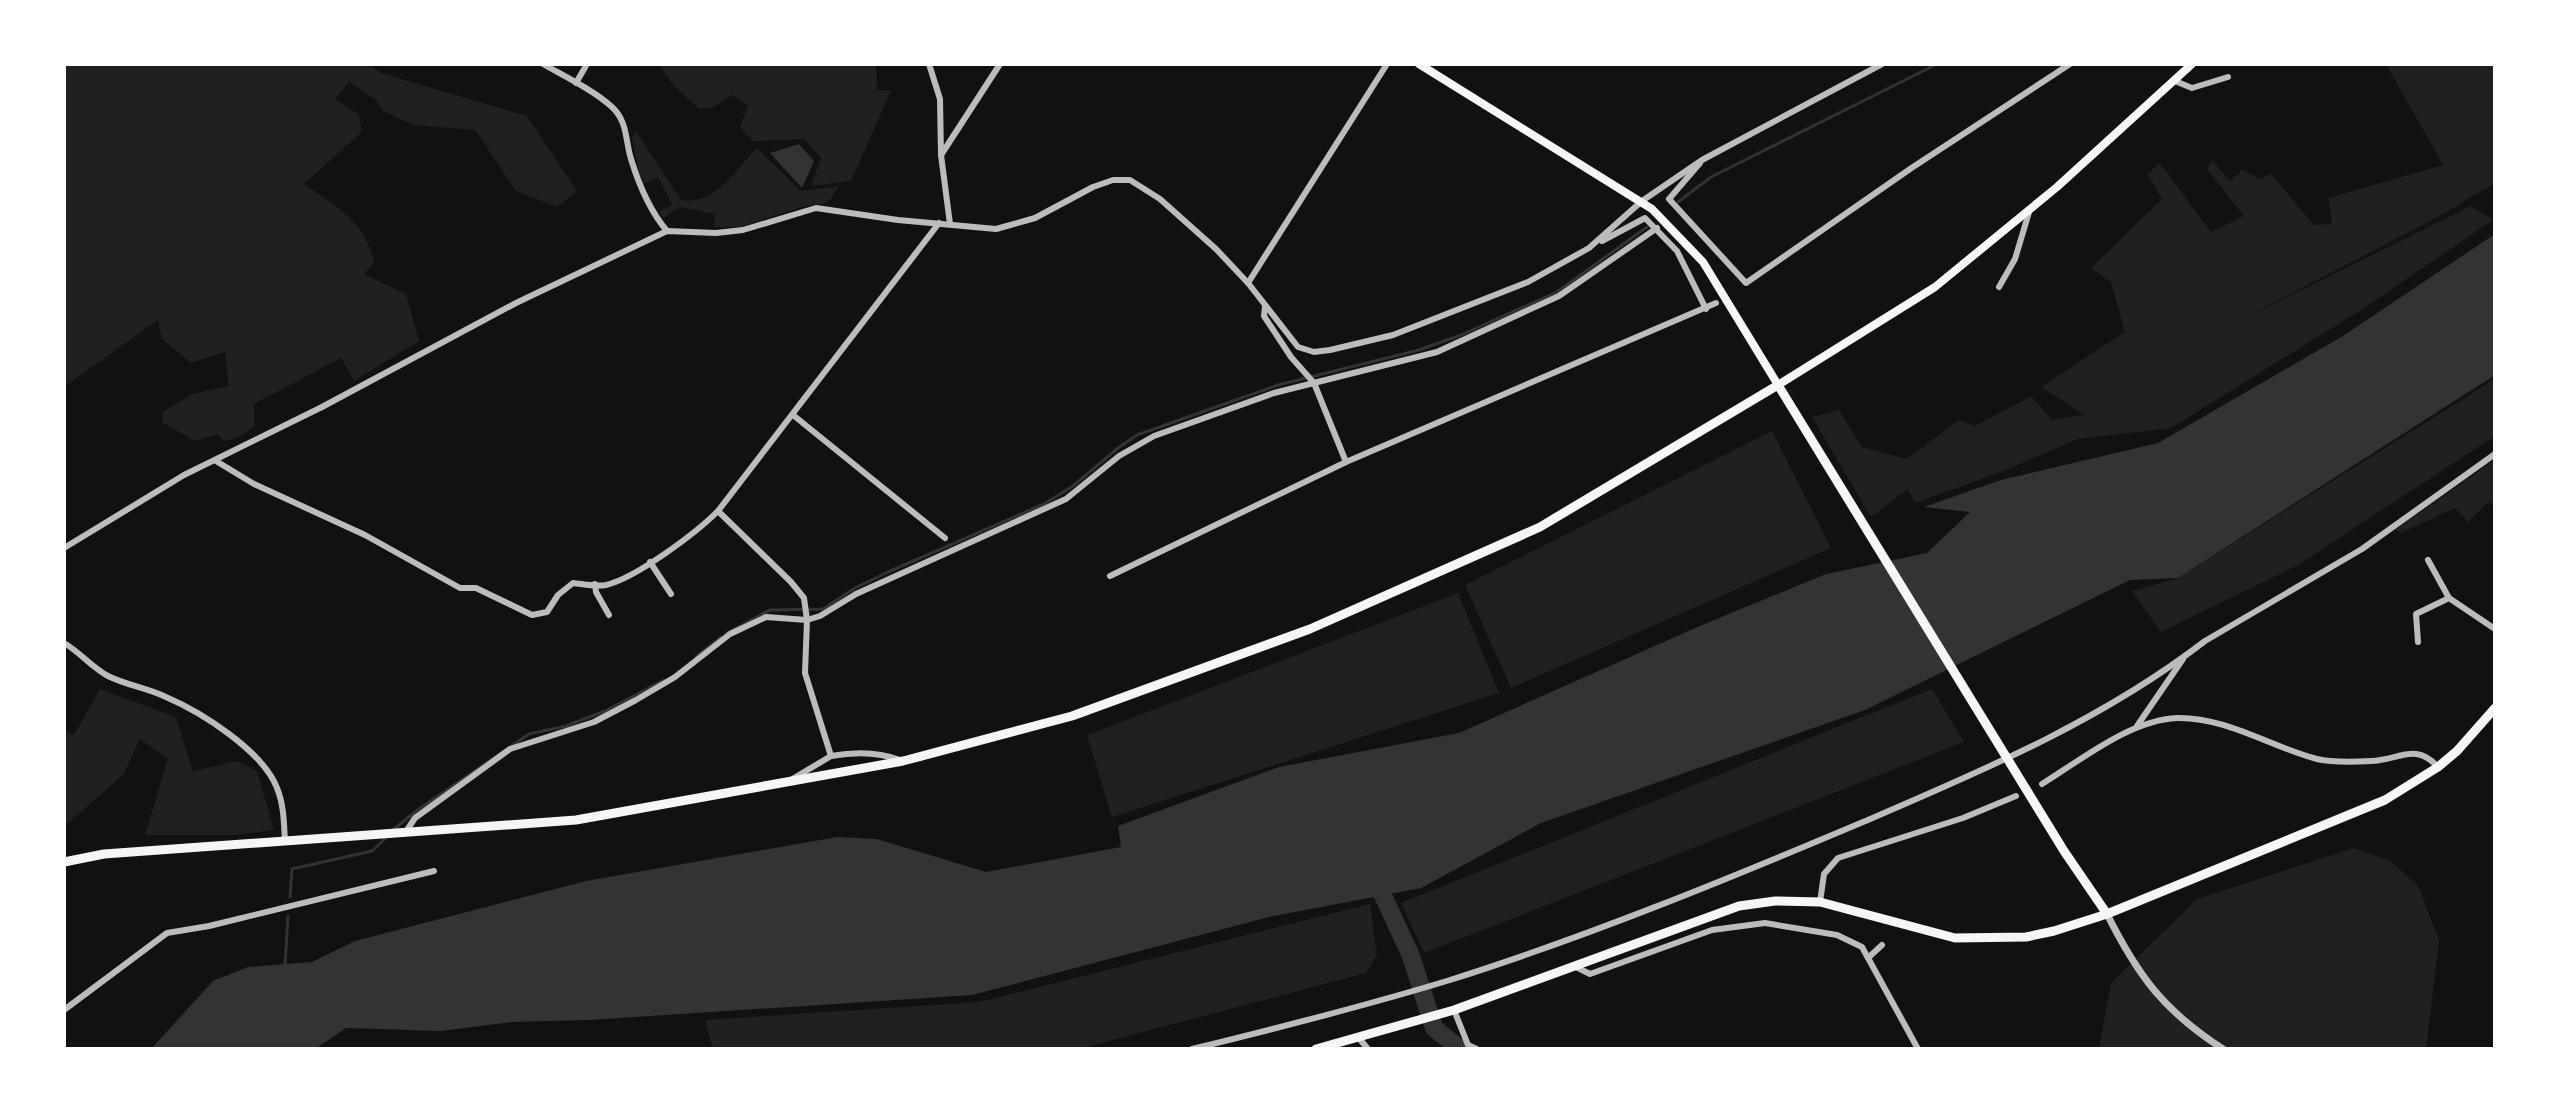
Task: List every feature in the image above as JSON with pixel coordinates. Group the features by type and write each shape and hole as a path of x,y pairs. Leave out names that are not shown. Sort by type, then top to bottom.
{"main road":[{"path":"1419,64 1642,201 1703,262 2064,851 2107,914"},
{"path":"64,862 104,854 576,820 787,783 903,761 1072,716 1310,629 1540,527 1935,287 2030,209 2192,64"},
{"path":"1316,1049 1342,1045 1358,1037 1437,1016 1739,906 1775,901 1820,902 1955,938 2026,937 2107,914 2385,800 2438,767 2457,751 2495,708"}],"street":[{"path":"543,64 614,109 627,130 629,153 639,185 658,221 667,231"},
{"path":"576,83 587,64"},
{"path":"929,64 940,99 941,155 950,224"},
{"path":"941,155 1000,64"},
{"path":"1248,283 1387,64"},
{"path":"1589,248 1642,201 1702,160 1882,64"},
{"path":"1702,160 1669,199 1746,283 1910,169 2070,64"},
{"path":"2175,81 2192,88 2228,77"},
{"path":"64,548 184,475 516,303 667,231 716,233 743,230 816,208 996,229 1035,218 1093,187 1113,180 1130,180 1160,199 1187,222 1248,283 1298,347 1314,352 1393,335 1488,300 1528,282 1645,218 1677,251 1706,309"},
{"path":"1999,287 2015,259 2030,209"},
{"path":"216,461 254,484 365,535 460,588 476,588 532,615 547,612 558,595 573,583 605,585 650,562 701,529 793,415 939,223"},
{"path":"402,833 415,818 510,749 594,722 675,677 730,634 766,617 807,620 952,549 1066,499 1119,456 1154,436 1274,393 1437,352 1559,296 1657,228"},
{"path":"1110,576 1346,462 1716,303"},
{"path":"1265,306 1264,316 1314,383 1346,462"},
{"path":"793,415 945,538"},
{"path":"1192,1049 1432,985 1550,945 1782,856 2057,735 2185,657 2205,641 2362,549 2495,454"},
{"path":"718,511 804,598 807,620 805,673 831,756"},
{"path":"2428,560 2449,598 2495,629"},
{"path":"650,562 671,594"},
{"path":"595,584 609,615"},
{"path":"2418,642 2416,614 2449,598"},
{"path":"64,643 109,677 165,696 194,711 257,758 277,788 282,803 285,842"},
{"path":"2136,727 2185,657"},
{"path":"2042,784 2136,727 2177,718 2204,721 2319,759 2385,761 2415,752 2427,755 2438,767"},
{"path":"787,783 831,756 845,753 888,756 903,761"},
{"path":"1820,902 1824,874 1838,858 1963,818 2016,796"},
{"path":"64,1010 167,933 209,926 434,871"},
{"path":"2107,914 2128,955 2153,991 2174,1013 2223,1049"},
{"path":"1576,967 1590,974 1712,930 1765,923 1837,935 1862,947 1918,1049"},
{"path":"1868,958 1882,945"},
{"path":"1454,1010 1468,1045 1477,1049"},
{"path":"1358,1037 1368,1049"}],"shaded area":[{"path":"64,64 367,64 381,73 527,116 577,191 557,207 516,191 475,130 413,125 383,111 375,99 349,82 335,99 359,115 362,132 304,184 339,208 357,225 370,248 374,263 364,274 406,294 419,341 354,381 341,358 254,404 254,427 235,439 224,441 218,434 195,441 162,422 163,412 192,394 229,386 225,352 191,363 162,339 158,320 64,387"},
{"path":"659,64 876,64 877,90 891,91 851,181 811,186 821,158 804,139 753,141 740,128 748,105 733,95 713,107 699,109 673,85"},
{"path":"2386,64 2495,64 2495,183 2438,217 2237,322 2471,206 2493,220 2364,308 2171,428 2078,439 2006,470 1915,503 1908,489 1871,517 1812,417 1839,410 1862,447 1907,459 1959,420 1975,426 2031,396 2052,420 2084,415 2041,387 2125,332 2111,282 2091,268 2162,199 2147,174 2160,163 2211,232 2244,216 2207,169 2212,160 2230,181 2242,170 2261,179 2271,174 2314,225 2332,224 2328,198 2443,165"},
{"path":"636,131 681,200 693,200 714,192 757,148 801,191 839,186 830,200 823,204 804,206 740,227 714,227 715,214 679,207 663,219 659,212 672,204 658,177 644,183 632,137"},
{"path":"799,144 814,161 802,188 770,153"},
{"path":"2495,234 2495,375 2178,578 2130,580 1865,710 1541,823 1421,888 1269,917 972,995 590,1020 512,1022 441,1031 346,1028 315,1049 151,1049 213,981 248,967 312,962 355,941 586,881 837,837 877,839 986,872 1121,847 1118,826 1279,767 1459,733 1702,625 1826,574 1927,553 1970,512 1924,507 2001,480 2158,443 2343,336"},
{"path":"2495,379 2495,436 2298,565 2161,632 2132,591 2178,578"},
{"path":"1772,431 1831,548 1511,688 1465,585"},
{"path":"2495,460 2495,508 2489,501 2468,522 2455,508 2401,533 2395,530"},
{"path":"1458,593 1499,693 1112,817 1087,735"},
{"path":"100,689 176,717 193,771 237,761 257,771 274,830 236,835 145,835 168,759 140,739 123,775 64,824 64,730 74,735"},
{"path":"1932,689 1964,742 1424,953 1401,903"},
{"path":"2354,848 2390,861 2418,885 2439,941 2426,1049 2099,1049 2111,983 2197,899"},
{"path":"1370,904 1377,955 1366,973 1079,1049 713,1049 705,1020 979,1002"}],"waterway":[{"path":"1678,202 1711,177 1937,64"},
{"path":"727,633 770,610 823,609 855,588 888,572 1044,504 1073,486 1137,435 1278,385 1419,350 1461,335 1557,292 1647,227"},
{"path":"696,657 721,637"},
{"path":"393,830 529,734 566,726 605,711 664,680"},
{"path":"290,897 292,869 372,851 388,836"},
{"path":"1373,874 1411,956 1434,1028 1460,1049"},
{"path":"285,966 288,916"}]}
